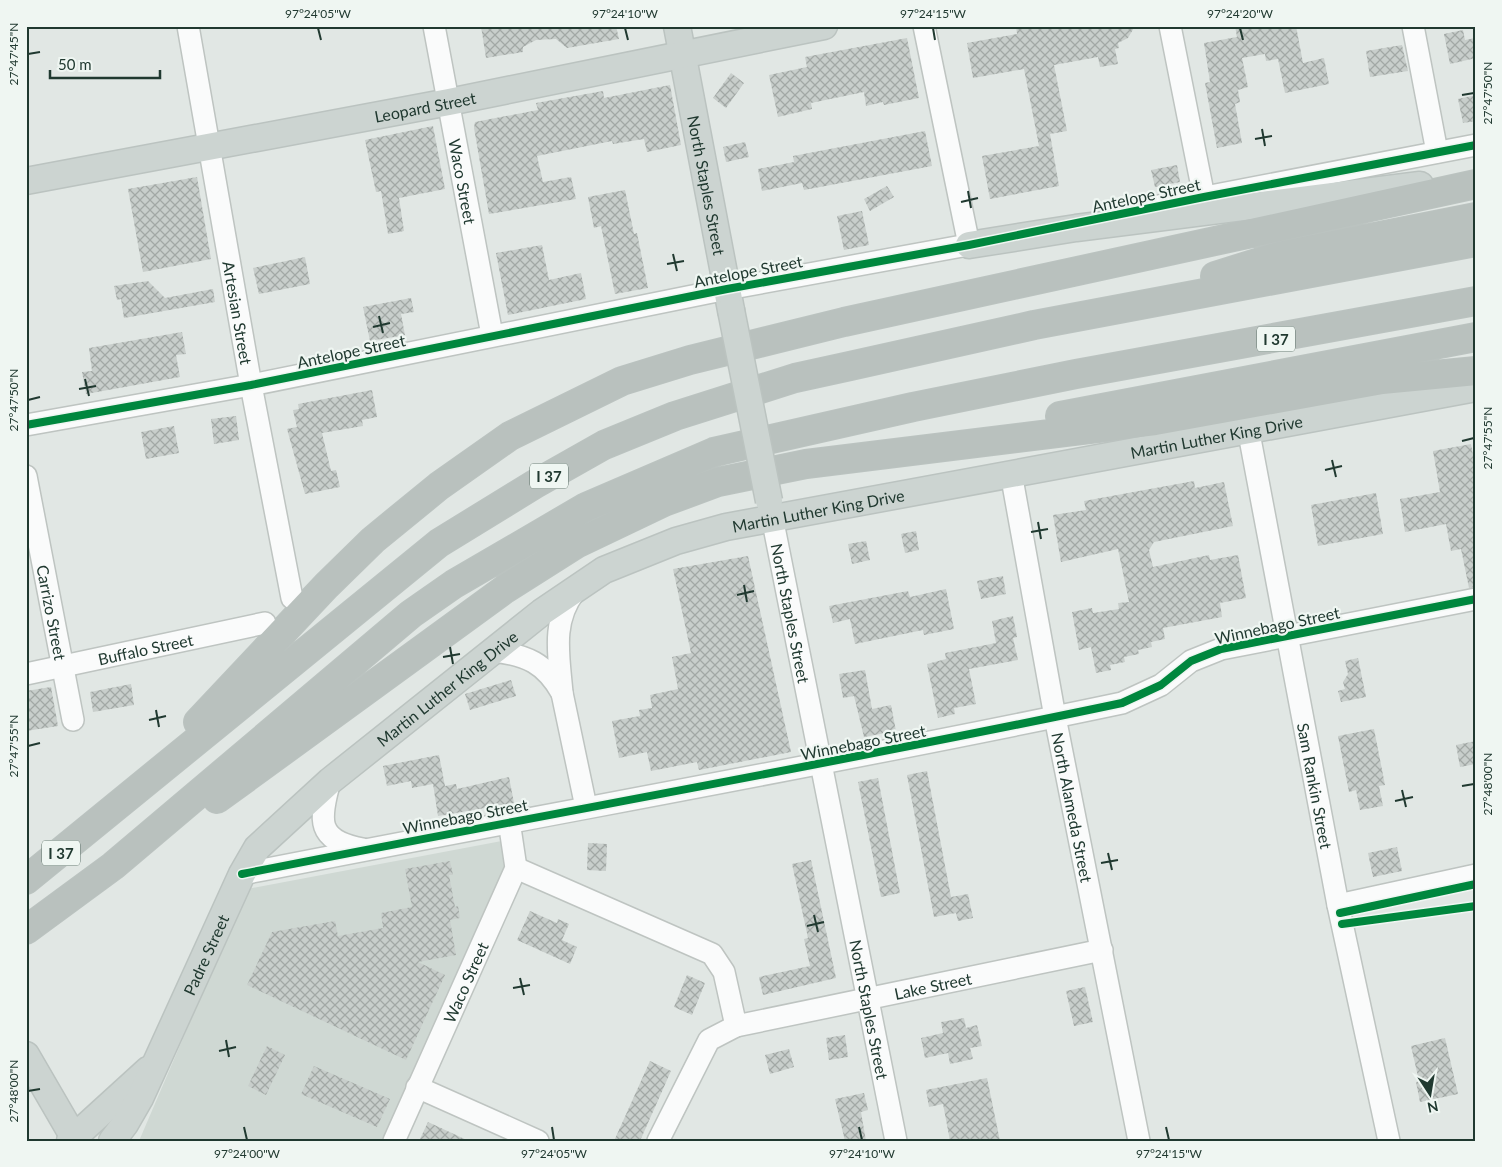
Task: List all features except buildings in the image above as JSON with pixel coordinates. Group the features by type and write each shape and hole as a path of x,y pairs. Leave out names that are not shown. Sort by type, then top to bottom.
{"highway":[{"path":"69,846 208,711 326,586 373,540 439,486 510,436 622,381 690,360 844,322 1476,184"},
{"path":"1097,313 1279,256 1476,217"},
{"name":"I 37","path":"26,880 439,543 535,484 604,445 675,416 795,378 1097,313 1476,242"},
{"name":"I 37","path":"26,930 113,866 412,614 454,584 586,507 648,479 714,452 913,407 1076,374 1476,301"},
{"path":"113,866 180,826 505,589 576,544 664,502 718,482 806,464 1476,337"},
{"path":"806,464 1155,421 1382,380 1476,371"}],"main road":[{"name":"North Staples Street","path":"677,26 771,509"},
{"name":"Leopard Street","path":"26,181 449,102 824,26"},
{"path":"969,245 1076,228 1476,178"},
{"name":"Martin Luther King Drive","path":"257,848 330,781 542,612 604,570 676,541 726,527 771,509 1011,473 1248,428 1476,388"},
{"name":"Padre Street","path":"112,1141 125,1124 140,1098 242,874 257,848"},
{"path":"26,1055 73,1140"},
{"name":"Padre Street","path":"73,1140 156,1063"}],"street":[{"name":"Artesian Street","path":"188,26 211,147 251,385 292,598"},
{"name":"Waco Street","path":"434,26 492,336"},
{"path":"924,26 969,245"},
{"path":"1170,26 1204,196"},
{"path":"1413,26 1437,152"},
{"name":"Antelope Street","path":"26,425 251,385 492,336 729,299 969,245 1204,196 1476,145"},
{"name":"Sam Rankin Street","path":"1248,428 1338,905 1389,1141"},
{"name":"North Alameda Street","path":"1011,473 1055,717 1138,1141"},
{"name":"Carrizo Street","path":"26,476 73,720"},
{"name":"North Staples Street","path":"771,509 896,1141"},
{"path":"576,589 563,609 557,632 562,693 586,807"},
{"name":"Winnebago Street","path":"242,874 509,821 821,765 1122,703 1161,685 1191,661 1221,649 1476,599"},
{"name":"Buffalo Street","path":"26,674 265,623"},
{"path":"493,651 521,655 530,660 549,674 562,693"},
{"path":"330,781 322,820 328,834 344,846 365,850"},
{"path":"509,821 516,868 712,954 724,972 736,1026"},
{"name":"Waco Street","path":"394,1141 516,868"},
{"path":"1338,905 1476,875"},
{"name":"Lake Street","path":"658,1141 709,1040 736,1026 869,1000 1102,950"},
{"path":"417,1087 538,1141"}],"shaded area":[{"path":"507,840 510,861 382,1141 139,1141 247,889"}],"cycle path":[{"path":"26,425 251,385 727,289 969,245 1204,197 1476,145"},
{"path":"242,874 902,748 1122,703 1161,685 1191,661 1221,649 1476,599"},
{"path":"1340,913 1476,884"},
{"path":"1342,924 1476,906"}]}
